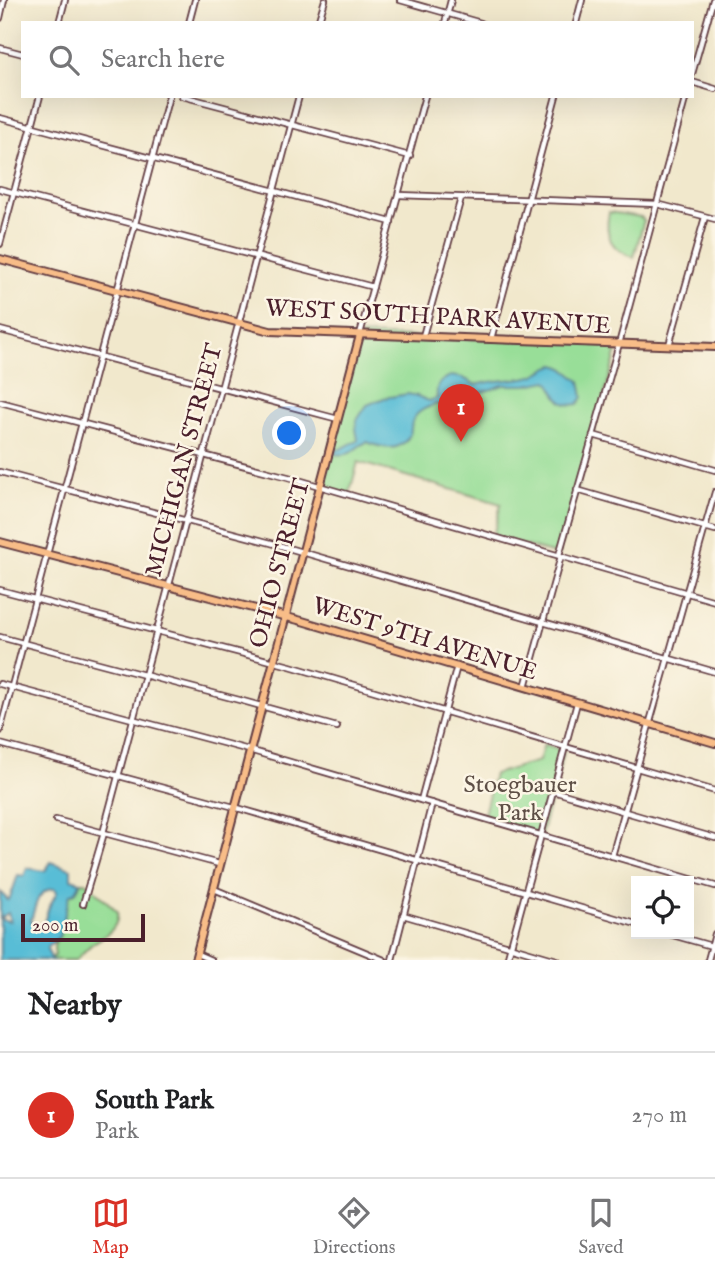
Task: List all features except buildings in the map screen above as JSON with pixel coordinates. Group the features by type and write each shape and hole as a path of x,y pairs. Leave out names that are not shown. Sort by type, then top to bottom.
{"main road":[{"name":"WEST SOUTH PARK AVENUE","path":"0,259 270,331 715,347"},
{"name":"OHIO STREET","path":"195,957 360,335"},
{"name":"WEST 9TH AVENUE","path":"0,542 284,616 715,743"}],"street":[{"path":"0,18 4,0"},
{"path":"60,21 65,0"},
{"path":"189,21 195,0"},
{"path":"319,21 324,0"},
{"path":"400,0 474,21"},
{"path":"445,21 451,0"},
{"path":"577,21 582,0"},
{"path":"694,67 713,0"},
{"path":"0,48 21,53"},
{"path":"694,83 715,89"},
{"path":"0,244 39,98"},
{"path":"0,731 168,98"},
{"path":"190,98 410,156"},
{"name":"MICHIGAN STREET","path":"83,904 298,98"},
{"name":"OHIO STREET","path":"360,335 424,98"},
{"path":"491,340 555,98"},
{"path":"524,688 685,98"},
{"path":"0,118 391,222"},
{"path":"0,189 373,287"},
{"path":"399,195 657,204 715,219"},
{"path":"423,337 461,198"},
{"path":"668,346 705,217"},
{"path":"0,330 338,419"},
{"path":"0,402 320,486 715,601"},
{"path":"593,435 715,470"},
{"path":"0,471 302,552 715,672"},
{"path":"577,489 715,530"},
{"path":"612,856 715,492"},
{"path":"0,590 273,662 715,790"},
{"path":"0,637 337,727"},
{"path":"421,800 457,666"},
{"path":"0,684 249,750 715,886"},
{"path":"507,960 577,703"},
{"path":"0,744 234,807 631,923"},
{"path":"554,791 715,838"},
{"path":"391,960 432,803"},
{"path":"56,820 219,864"},
{"path":"213,888 384,960"},
{"path":"403,915 557,960"},
{"path":"708,960 715,934"},
{"path":"688,939 713,946"},
{"path":"195,957 211,960"}],"green space":[{"path":"609,212 641,217 644,220 634,257 620,251 611,241"},
{"path":"360,335 619,344 558,555 493,536 501,504 358,462 349,495 320,486"},
{"name":"Stoegbauer Park","path":"544,744 564,752 541,835 483,818 494,774 539,761"},
{"path":"81,882 86,882 117,911 116,922 110,931 76,960 53,960 51,958 55,955 54,945 59,937 70,894 75,893"}],"water":[{"path":"555,365 580,381 583,397 578,404 562,402 548,381 527,385 503,385 479,393 473,400 452,409 437,404 424,409 413,420 410,434 402,445 391,448 367,442 350,453 334,454 335,450 358,440 357,420 367,405 384,398 408,394 429,401 437,398 439,384 451,376 463,378 476,385 529,377"},
{"path":"51,862 71,869 71,879 81,882 75,893 70,894 59,937 48,946 53,960 0,960 0,919 10,921 8,913 0,918 0,892 8,900 18,875 24,876 27,868 45,871","holes":["55,889 57,892 44,922 35,927 31,920 37,901 46,891"]}],"place":[{"name":"South Park","path":"461,442"}]}
